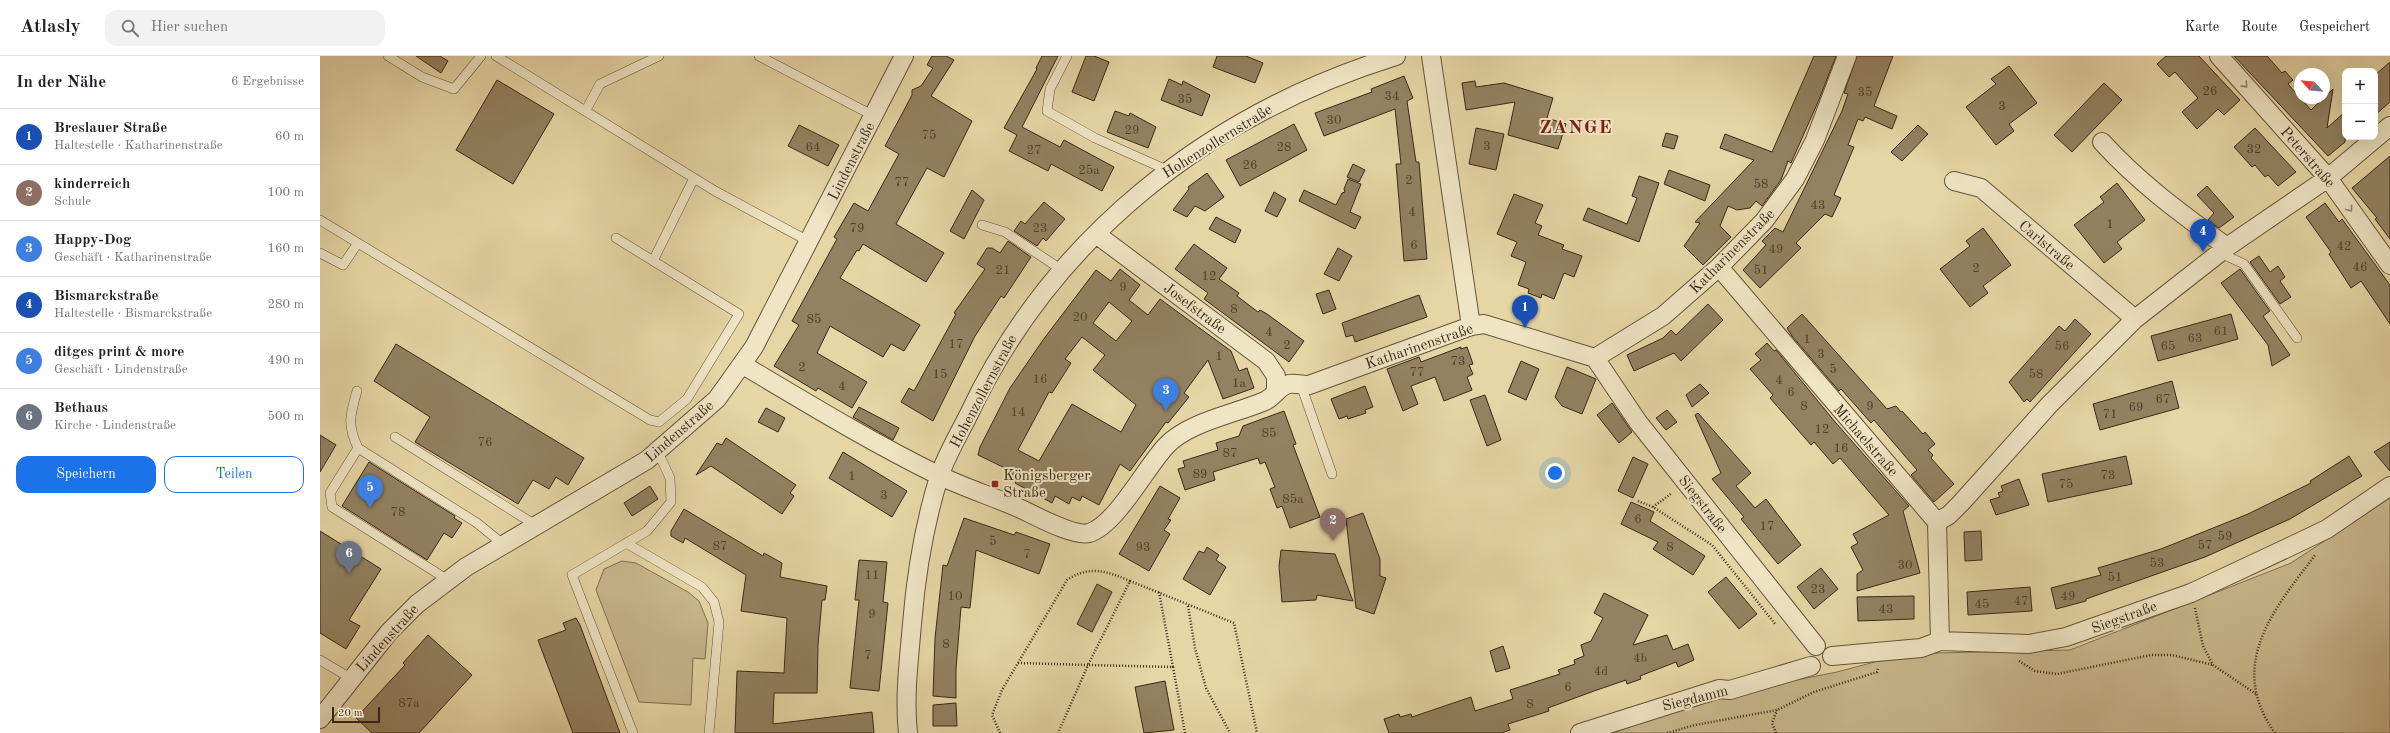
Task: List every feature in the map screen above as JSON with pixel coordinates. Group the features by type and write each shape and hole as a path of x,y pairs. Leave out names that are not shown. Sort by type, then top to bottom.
{"street":[{"name":"Lindenstraße","path":"320,719 389,632 417,604 448,580 658,452 716,398 743,365 810,242 904,56"},
{"name":"Hohenzollernstraße","path":"908,733 907,677 919,557 940,476 995,363 1036,302 1062,270 1096,234 1167,170 1262,110 1360,68 1396,56"},
{"path":"1431,56 1471,326"},
{"name":"Katharinenstraße","path":"940,476 1078,533 1088,533 1106,523 1157,456 1174,438 1189,429 1268,400 1276,392 1290,384 1301,386 1309,385 1471,326 1484,324 1595,358 1663,316 1718,267 1764,221 1795,179 1815,140 1847,56"},
{"name":"Peterstraße","path":"2219,56 2328,178 2390,265"},
{"path":"1940,641 1937,522 1948,515 1961,503 2049,405 2135,319 2223,250 2328,178 2390,126"},
{"path":"2102,142 2128,171 2223,250"},
{"name":"Carlstraße","path":"1954,181 1981,188 2135,319"},
{"name":"Josefstraße","path":"1096,234 1266,361 1276,376 1276,392"},
{"name":"Michaelstraße","path":"1718,267 1937,522"},
{"name":"Siegstraße","path":"1595,358 1634,416 1816,646"},
{"path":"743,365 873,442 940,476"},
{"name":"Siegstraße","path":"1832,656 1922,648 1940,641 2029,644 2066,637 2191,593 2327,529 2390,486"},
{"path":"1816,646 1826,647 1832,656 1832,663 1827,668 1817,670 1811,666 1808,656 1812,648 1816,646"},
{"name":"Siegdamm","path":"1580,733 1719,689 1730,690 1811,666"}],"lane":[{"path":"388,56 422,77 454,89 481,56"},
{"path":"496,56 586,110 694,178 810,242"},
{"path":"586,110 600,84 659,56"},
{"path":"759,56 874,116"},
{"path":"1067,56 1050,89 1047,111 1095,138 1167,170"},
{"path":"653,261 694,178"},
{"path":"320,220 650,420 659,422 688,399 739,314 616,238"},
{"path":"982,224 1005,232 1062,270"},
{"path":"320,253 343,265 358,243"},
{"path":"2223,250 2244,264 2297,338"},
{"path":"1301,386 1332,474"},
{"path":"357,391 349,416 352,435 358,448 477,523 504,545"},
{"path":"395,437 537,526"},
{"path":"358,448 330,493 332,507 448,580"},
{"path":"633,733 572,575 647,531 671,502 670,478 658,452"},
{"path":"626,543 702,587 714,602 719,622 709,733"},
{"path":"320,660 352,679"}],"path":[{"path":"1652,507 1686,483"},
{"path":"1638,501 1652,507 1712,545 1771,620 1782,629"},
{"path":"2276,733 2266,718 2257,695 2254,679 2255,663 2262,639 2272,616 2318,552"},
{"path":"1000,733 992,715 1002,690 1067,580 1079,572 1106,571 1159,592 1188,606 1234,622 1257,733"},
{"path":"1058,733 1088,665 1130,581"},
{"path":"1159,592 1186,733"},
{"path":"2191,593 2203,646 2212,665"},
{"path":"1188,606 1195,648 1206,688 1230,733"},
{"path":"2002,642 2017,660 2034,671 2057,674 2151,655 2172,655 2212,665 2257,695"},
{"path":"1667,733 1695,725 1776,710 1814,692 1877,672 1882,652"},
{"path":"1018,663 1173,667"},
{"path":"1776,710 1772,722 1776,733"}],"shaded area":[{"path":"2390,498 2390,733 1613,733 1667,713 1772,685 1837,672 1882,660 1936,653 2070,650 2291,563"},
{"path":"622,561 636,563 688,592 699,601 708,623 705,659 693,658 691,705 639,702 596,590 604,569"}],"building":[{"path":"416,56 440,56 448,61 441,73"},
{"path":"932,56 946,56 954,60 931,96 972,121 944,177 927,168 896,224 944,253 926,282 863,244 859,251 857,250 840,278 920,325 904,351 891,344 883,357 830,326 817,353 867,382 852,408 818,388 816,391 774,366 799,325 792,321 837,239 834,237 854,203 868,211 899,154 885,146 912,95 912,90 921,86 933,68 927,65"},
{"path":"1042,56 1058,56 1022,127 1060,147 1064,140 1114,167 1102,191 1051,164 1048,171 1009,151 1017,135 1004,128 1037,69 1036,68"},
{"path":"1086,56 1094,56 1109,62 1094,101 1072,92"},
{"path":"1217,56 1246,56 1263,63 1255,83 1213,67"},
{"path":"1814,56 1836,56 1818,102 1791,163 1788,161 1781,180 1762,206 1756,201 1750,208 1737,210 1728,206 1720,226 1731,237 1703,265 1684,246 1700,223 1695,222 1754,160 1720,148 1725,134 1772,152"},
{"path":"1857,56 1893,56 1874,106 1897,116 1892,129 1865,117 1863,121 1858,119 1848,145 1854,147 1834,195 1841,198 1832,217 1825,214 1796,243 1801,248 1760,288 1743,270 1766,245 1762,241 1775,228 1783,232 1842,111 1848,94 1844,93"},
{"path":"2166,56 2199,56 2240,100 2224,115 2218,109 2197,129 2182,112 2198,98 2175,72 2169,77 2157,64"},
{"path":"2234,56 2267,56 2282,73 2285,71 2293,80 2288,84 2294,91 2294,104 2306,104 2311,110 2317,104 2330,104 2330,92 2333,89 2327,128 2342,115 2342,140 2345,140 2345,142 2328,156"},
{"path":"2390,62 2390,102 2378,112 2378,104 2378,72"},
{"path":"2009,66 2037,103 2009,124 2014,131 1996,145 1966,107 1996,84 1991,79"},
{"path":"1404,76 1413,98 1407,101 1416,162 1419,162 1427,259 1404,261 1396,164 1401,164 1395,109 1324,136 1315,113 1372,92 1371,89"},
{"path":"1169,79 1182,85 1183,81 1210,95 1202,116 1161,100"},
{"path":"497,80 554,114 513,184 456,150"},
{"path":"1475,81 1476,87 1504,83 1553,98 1547,118 1566,124 1558,149 1508,135 1515,102 1466,110 1462,83"},
{"path":"2104,83 2122,100 2072,152 2054,135"},
{"path":"1115,111 1129,116 1130,113 1156,127 1148,148 1107,132"},
{"path":"1294,124 1307,150 1240,186 1226,160"},
{"path":"799,125 839,145 828,166 788,146"},
{"path":"1918,125 1928,134 1902,161 1891,152"},
{"path":"1476,128 1504,134 1496,170 1469,164"},
{"path":"2255,128 2296,172 2278,186 2268,175 2265,177 2255,165 2252,167 2234,147"},
{"path":"1666,133 1678,136 1674,149 1662,146"},
{"path":"2390,156 2390,239 2375,219 2377,218 2352,188"},
{"path":"1353,164 1365,170 1359,182 1347,177"},
{"path":"1669,170 1710,185 1705,201 1664,184"},
{"path":"1207,173 1224,197 1205,211 1195,206 1187,217 1173,210 1189,189 1188,187"},
{"path":"1639,176 1659,183 1639,242 1583,220 1588,208 1627,224 1637,198 1632,196"},
{"path":"1348,179 1361,184 1350,212 1361,217 1355,229 1299,201 1304,190 1336,205 1342,193 1345,192 1344,189"},
{"path":"2117,183 2145,220 2117,242 2122,249 2104,263 2074,225 2104,202 2100,197"},
{"path":"2207,186 2234,217 2219,228 2208,220 2214,213 2197,195"},
{"path":"972,190 984,200 964,239 950,231"},
{"path":"1274,192 1286,199 1277,217 1265,211"},
{"path":"1514,194 1543,205 1535,223 1542,226 1538,235 1564,245 1562,249 1582,256 1574,277 1564,273 1554,299 1542,294 1541,298 1528,293 1529,289 1518,285 1526,262 1511,256 1517,242 1497,234"},
{"path":"1044,202 1065,219 1046,241 1043,238 1037,246 1014,231 1021,221 1025,224"},
{"path":"2325,203 2339,222 2342,219 2390,285 2390,324 2361,281 2351,288 2329,254 2331,252 2306,217"},
{"path":"1216,217 1241,230 1235,243 1209,229"},
{"path":"1983,228 2011,265 1983,286 1988,293 1970,307 1940,269 1970,246 1966,241"},
{"path":"1008,241 1031,257 1004,298 1001,296 975,336 933,421 901,402 909,388 914,391 956,314 954,313 985,269 977,264 987,248 992,248 1000,253"},
{"path":"1194,244 1227,268 1219,279 1239,293 1237,296 1258,312 1260,310 1267,314 1304,341 1289,362 1204,299 1208,293 1175,269"},
{"path":"1338,248 1352,256 1339,281 1324,274"},
{"path":"2259,256 2270,272 2278,266 2285,277 2280,281 2291,297 2280,304 2250,262"},
{"path":"1120,269 1140,285 1129,300 1148,315 1160,299 1231,351 1239,371 1247,368 1254,388 1223,399 1208,360 1184,393 1189,397 1168,423 1166,422 1130,471 1120,464 1099,505 1082,496 1080,501 1072,497 1069,504 1055,496 1052,503 1015,483 1018,477 1010,473 1011,471 978,455 980,447 1010,388 1043,340 1096,270 1111,281","holes":["1109,302 1132,321 1116,341 1093,323","1082,337 1105,355 1093,370 1136,405 1121,432 1072,404 1039,461 1018,450 1049,392 1052,393 1071,363 1065,359"]},
{"path":"2240,269 2270,311 2263,316 2290,355 2272,366 2268,345 2221,283"},
{"path":"1329,290 1336,309 1323,314 1316,294"},
{"path":"1419,295 1427,317 1355,342 1353,335 1346,337 1342,323"},
{"path":"1708,304 1723,320 1681,361 1674,353 1634,371 1627,355 1663,338 1671,330 1676,335"},
{"path":"1802,314 1887,409 1896,406 1923,434 1925,432 1935,444 1928,450 1933,455 1931,458 1954,484 1934,502 1911,475 1917,470 1874,420 1871,423 1841,389 1839,391 1792,336 1787,328"},
{"path":"2231,314 2238,339 2158,361 2151,336"},
{"path":"2075,319 2091,334 2030,402 2027,399 2024,402 2009,382 2059,326 2065,331"},
{"path":"1767,343 1774,351 1776,350 1836,423 1909,506 1903,511 1920,573 1857,591 1857,574 1863,570 1851,547 1858,543 1853,534 1889,515 1840,458 1833,464 1814,442 1811,445 1770,398 1773,395 1750,369 1761,360 1755,354"},
{"path":"396,344 584,458 568,485 556,477 549,489 533,480 518,504 415,442 430,417 374,381"},
{"path":"1461,347 1461,349 1467,347 1473,364 1469,365 1473,374 1467,377 1472,390 1444,401 1435,377 1411,386 1418,404 1403,411 1387,369 1419,357 1421,362"},
{"path":"1521,361 1539,369 1526,400 1508,392"},
{"path":"1567,367 1596,379 1582,414 1562,406 1555,397"},
{"path":"2172,381 2179,408 2100,430 2093,404"},
{"path":"1700,384 1709,393 1692,407 1686,395"},
{"path":"1365,386 1373,407 1365,410 1366,413 1348,419 1347,416 1339,419 1331,399"},
{"path":"1485,395 1501,440 1487,446 1470,400"},
{"path":"1612,403 1632,432 1619,443 1597,415"},
{"path":"859,407 899,428 893,440 853,417"},
{"path":"766,408 785,418 778,432 758,422"},
{"path":"1667,410 1677,422 1666,430 1656,418"},
{"path":"1284,411 1296,444 1293,445 1320,517 1290,528 1282,506 1277,508 1270,489 1275,487 1265,462 1260,464 1258,458 1213,472 1215,480 1185,490 1178,469 1185,467 1183,461 1218,450 1216,443 1239,436 1243,426"},
{"path":"1698,413 1751,473 1736,486 1755,508 1766,499 1801,545 1778,564 1741,519 1744,517 1712,479 1721,473 1695,415"},
{"path":"320,435 336,445 320,472"},
{"path":"726,438 796,485 790,493 794,496 782,514 711,466 696,475 717,443 722,445"},
{"path":"2390,442 2390,471 2374,452"},
{"path":"843,452 907,491 892,517 829,478"},
{"path":"2126,456 2132,484 2048,502 2042,474"},
{"path":"2349,456 2362,476 2290,519 2205,557 2086,599 2086,601 2056,609 2051,588 2101,575 2098,568 2161,549 2248,514 2311,483 2310,481"},
{"path":"1633,457 1648,464 1633,498 1618,491"},
{"path":"369,462 455,516 454,518 462,523 452,538 444,533 427,560 342,506"},
{"path":"2019,479 2029,505 1996,515 1990,500 2000,497 1998,493 2003,491 2001,486"},
{"path":"650,486 658,499 632,516 624,503"},
{"path":"1160,486 1180,498 1168,519 1171,520 1164,530 1170,534 1149,571 1119,554"},
{"path":"1631,502 1654,512 1650,521 1705,556 1693,575 1653,549 1658,542 1621,524"},
{"path":"684,509 763,556 764,553 782,563 780,577 827,586 825,600 822,600 818,645 817,693 774,693 773,724 872,712 874,733 735,733 737,671 784,673 787,618 741,611 746,575 685,538 683,543 671,536 671,531"},
{"path":"1363,513 1380,559 1380,576 1386,578 1374,614 1356,608 1346,519"},
{"path":"964,518 1014,535 1016,532 1050,544 1039,574 976,550 970,608 961,607 956,669 956,698 933,696 935,638 943,565 947,566"},
{"path":"320,531 381,569 349,620 360,626 346,649 320,633"},
{"path":"1981,531 1982,560 1965,561 1964,532"},
{"path":"1207,547 1219,555 1216,560 1226,567 1210,595 1183,579 1199,551 1204,553"},
{"path":"1281,550 1335,554 1353,601 1317,595 1316,600 1282,602 1279,566"},
{"path":"859,560 887,562 883,602 888,603 879,691 850,688 859,600 855,600"},
{"path":"1821,568 1838,589 1814,609 1797,587"},
{"path":"1726,577 1757,614 1739,629 1708,592"},
{"path":"1097,584 1112,592 1092,632 1077,624"},
{"path":"2030,587 2032,611 1968,615 1967,592"},
{"path":"1604,593 1648,615 1633,645 1667,635 1673,650 1688,644 1694,660 1678,667 1676,662 1640,676 1641,679 1627,684 1626,680 1548,708 1549,711 1508,724 1510,730 1502,733 1389,733 1384,719 1399,714 1400,717 1411,714 1412,717 1471,697 1475,711 1513,699 1510,690 1560,674 1558,670 1575,664 1574,660 1584,656 1581,645 1591,641 1603,618 1594,613"},
{"path":"1914,596 1914,619 1858,621 1857,597"},
{"path":"576,618 580,625 620,733 573,733 538,640 566,630 563,623"},
{"path":"428,635 472,675 419,733 372,733 356,718 405,665 403,663"},
{"path":"1503,646 1510,668 1496,672 1490,651"},
{"path":"1165,681 1174,730 1144,733 1135,687"},
{"path":"956,703 957,726 933,726 933,705"}],"place":[{"name":"Bismarckstraße","path":"2203,252"},
{"name":"Breslauer Straße","path":"1525,328"},
{"name":"Happy-Dog","path":"1166,411"},
{"name":"Königsberger Straße","path":"995,484"},
{"name":"ditges print & more","path":"370,508"},
{"name":"kinderreich","path":"1333,541"},
{"name":"Bethaus","path":"349,574"}],"district":[{"name":"ZANGE","path":"1576,126"}]}
